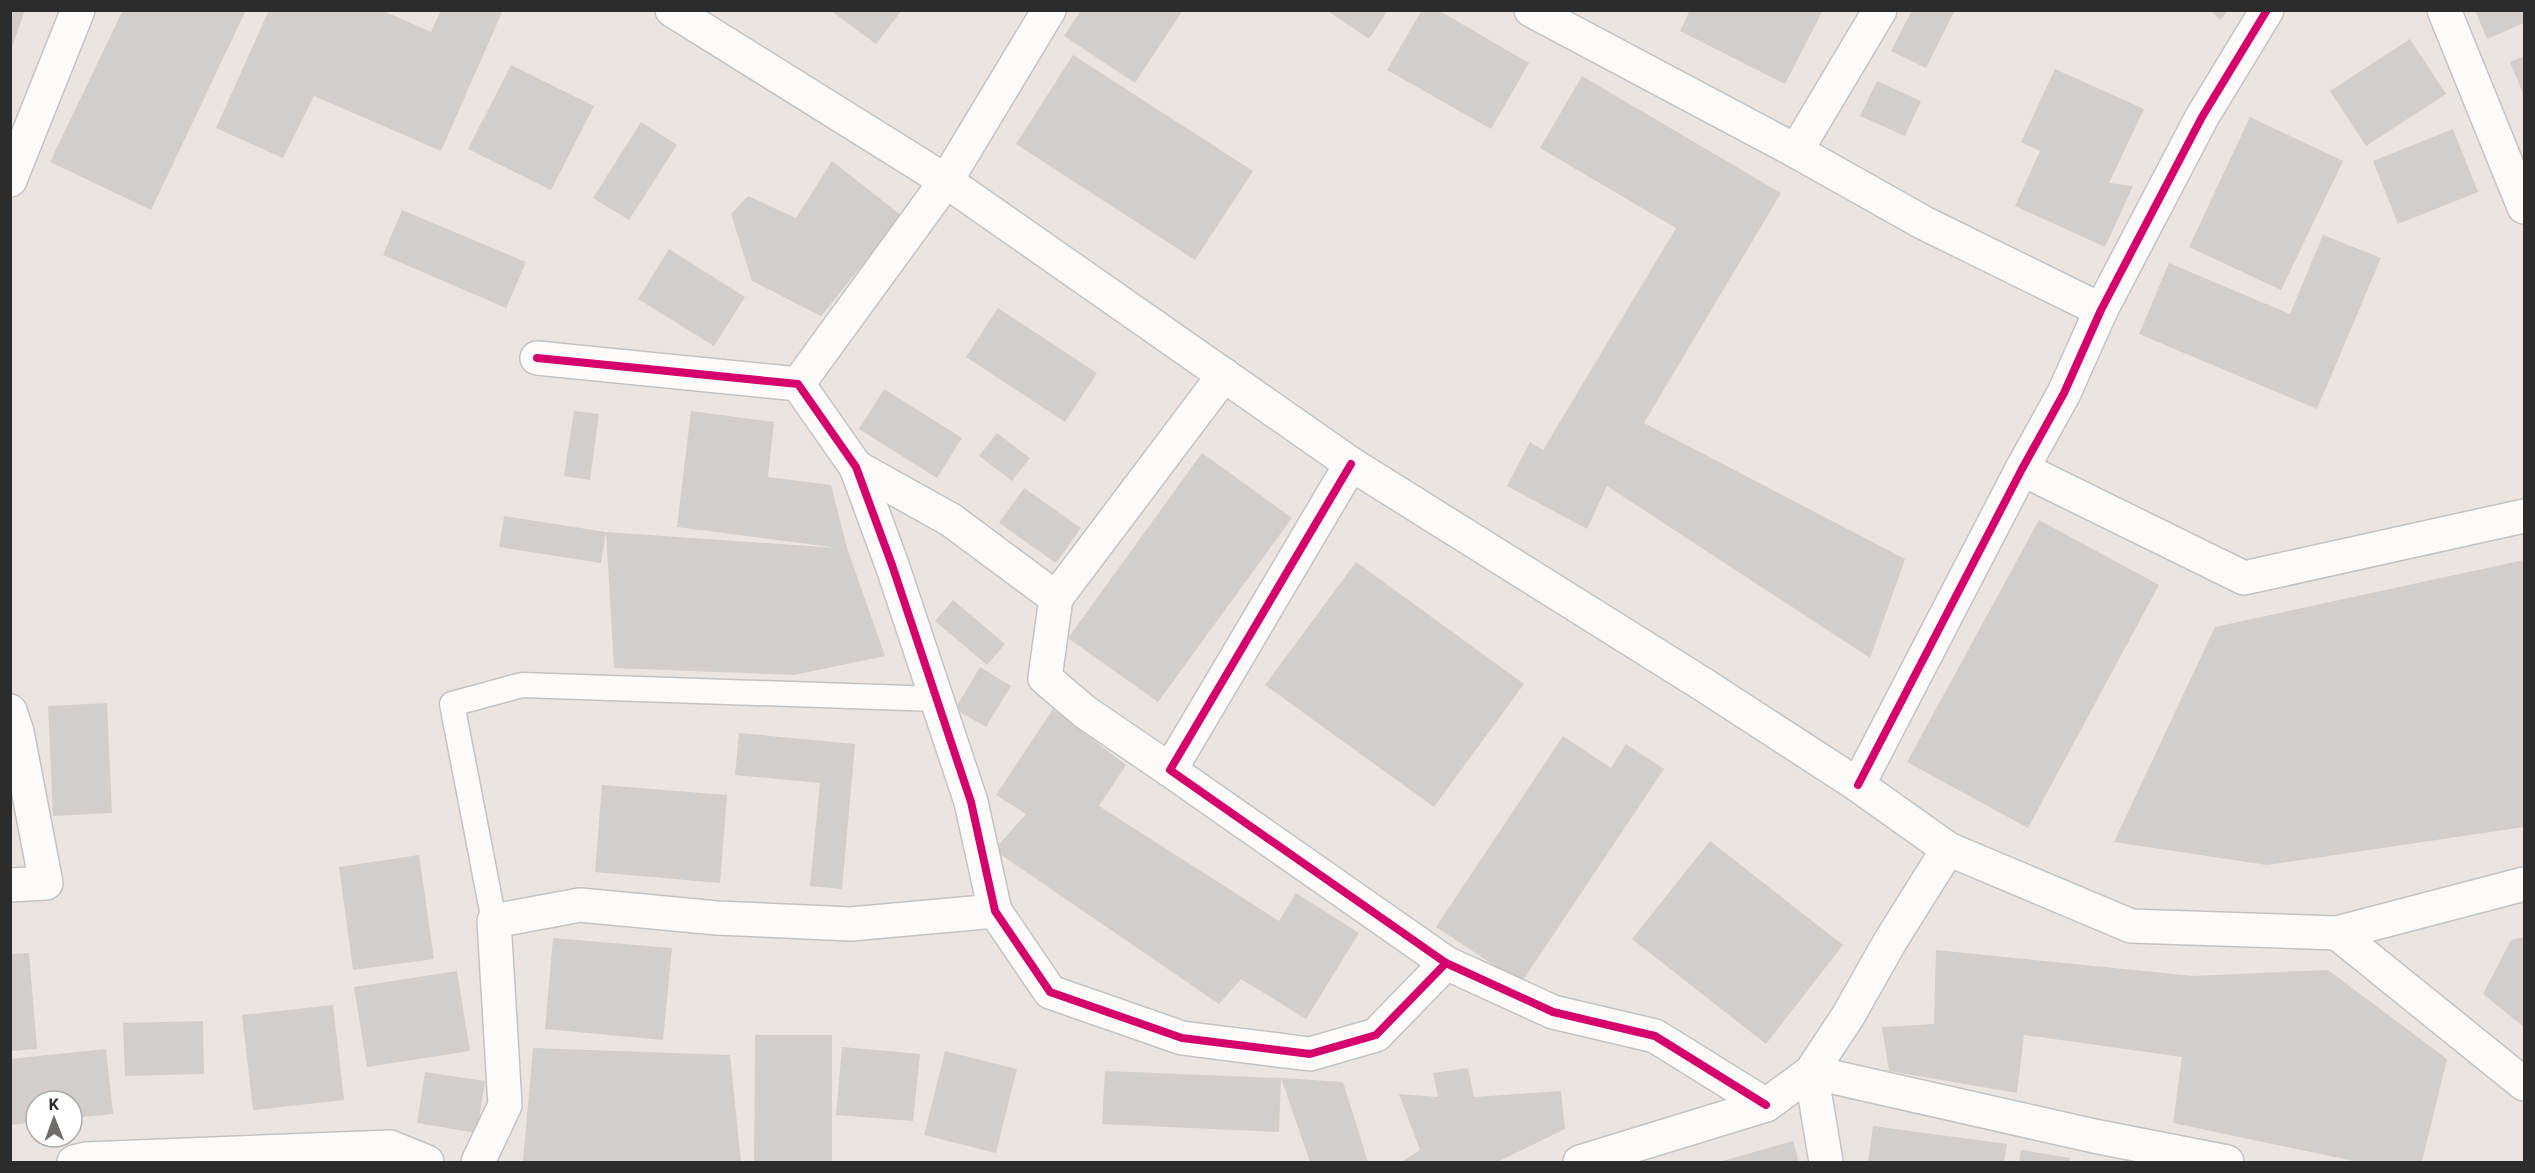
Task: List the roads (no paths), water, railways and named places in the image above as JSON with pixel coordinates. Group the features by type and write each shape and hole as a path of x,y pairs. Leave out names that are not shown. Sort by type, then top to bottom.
{"street":[{"path":"10,180 78,10"},
{"path":"672,10 946,181 1351,464 1704,684 1858,785 1948,849 2131,926 2337,933 2524,884"},
{"path":"798,384 946,181 1049,10"},
{"path":"1531,10 1796,151 1924,223 2101,310"},
{"path":"1796,151 1880,10"},
{"path":"1858,785 2022,469 2064,393 2101,310 2202,117 2267,10"},
{"path":"2444,10 2524,207"},
{"path":"537,358 798,384 856,467 892,565 971,802 995,911 1050,992 1182,1038 1310,1054 1376,1035 1446,963"},
{"path":"1224,375 1056,598 1045,678 1086,712 1446,963 1553,1012 1654,1036 1766,1105"},
{"path":"1170,770 1351,464"},
{"path":"856,467 951,519 1056,598"},
{"path":"2022,469 2244,578 2524,516"},
{"path":"10,711 17,732 46,883 10,885"},
{"path":"1580,1162 1766,1105 1811,1072 1848,1016 1891,940 1948,849"},
{"path":"478,1162 505,1105 494,921 580,905 717,918 851,924 995,911"},
{"path":"2337,933 2524,1084"},
{"path":"1811,1072 1826,1162"},
{"path":"1811,1072 2094,1136 2227,1162"},
{"path":"74,1162 86,1159 390,1147 428,1162"}],"lane":[{"path":"494,921 452,704 522,685 937,699"}]}
